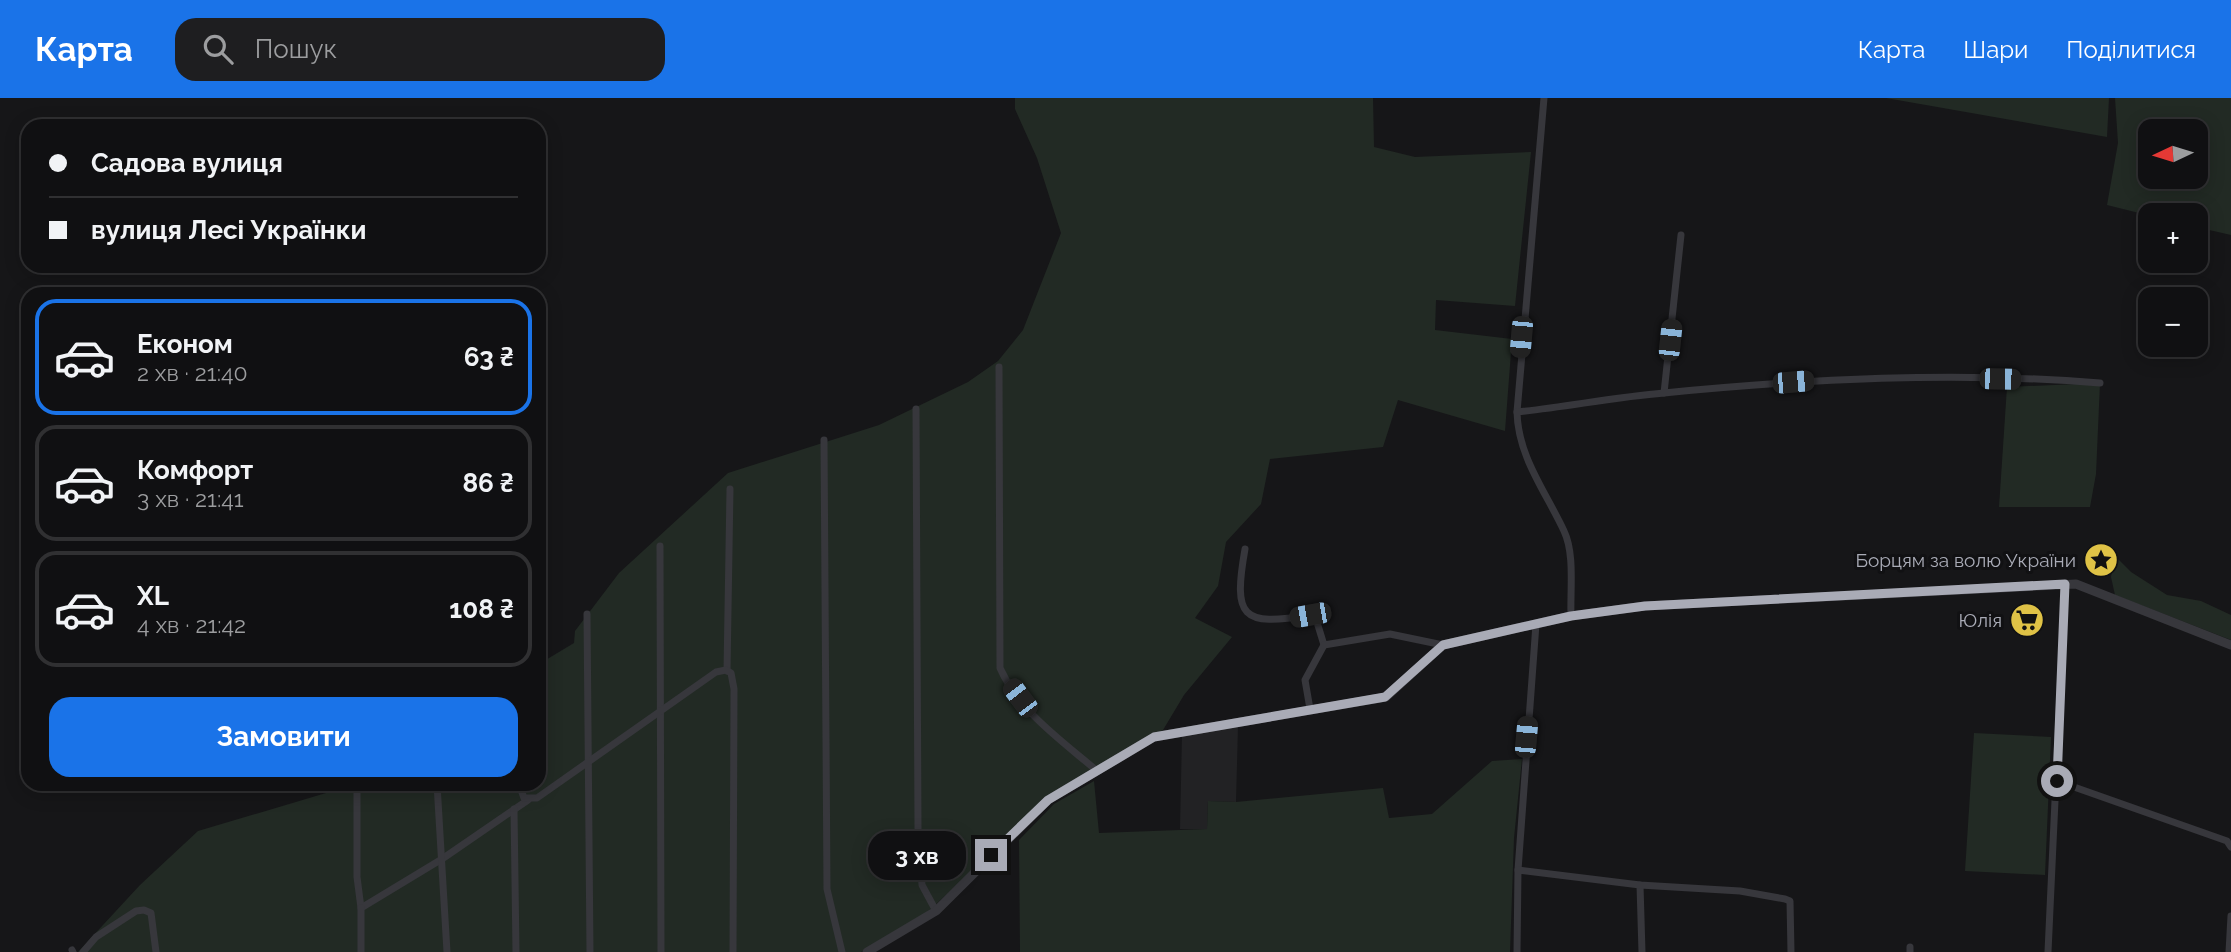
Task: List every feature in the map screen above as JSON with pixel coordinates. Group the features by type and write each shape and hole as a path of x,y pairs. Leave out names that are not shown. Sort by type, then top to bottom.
{"street":[{"path":"1544,98 1517,412 1534,478 1564,531 1568,547 1571,616"},
{"path":"1664,393 1681,235"},
{"path":"999,367 1000,668 1005,679 1034,716 1096,770"},
{"path":"1517,412 1664,393 1818,380 1954,378 2099,383"},
{"path":"916,409 918,828 922,885 936,911"},
{"path":"824,440 827,889 842,952"},
{"path":"730,489 727,671 733,677 734,689 733,952"},
{"path":"660,546 660,952"},
{"path":"1245,549 1238,591 1247,613 1259,620 1272,621 1310,615 1316,619 1324,645 1304,680 1310,709"},
{"path":"2048,952 2065,584"},
{"path":"1324,645 1390,634 1443,645 1571,616 1645,606 2065,584 2076,584 2231,645"},
{"path":"587,614 590,952"},
{"path":"1517,952 1518,870 1536,624"},
{"path":"866,952 936,911 1048,800 1096,770 1163,734 1385,697 1443,645"},
{"path":"361,908 546,791 716,672 727,671"},
{"path":"2057,781 2227,841 2231,847"},
{"path":"357,791 357,877 361,908 361,952"},
{"path":"437,791 447,952"},
{"path":"523,791 528,800"},
{"path":"514,809 516,952"},
{"path":"1518,870 1640,884 1740,891 1790,901 1791,952"},
{"path":"1640,884 1642,952"},
{"path":"83,952 96,937 136,911 144,909 150,914 156,952"},
{"path":"2229,952 2231,916"}],"shaded area":[{"path":"1015,98 1373,98 1374,147 1415,157 1531,152 1515,306 1436,300 1435,330 1512,339 1505,431 1398,400 1383,447 1270,459 1261,504 1226,542 1218,586 1195,618 1232,637 1184,695 1163,730 1058,792 923,916 861,952 78,952 140,885 198,831 329,791 546,791 546,660 574,643 575,631 619,573 728,473 879,425 968,382 998,361 1023,330 1061,233 1037,158 1015,109"},
{"path":"1886,98 2109,98 2107,137"},
{"path":"2115,98 2231,98 2231,235 2208,230 2208,203 2138,203 2138,213 2107,205 2118,143"},
{"path":"2100,383 2096,474 2090,507 1999,507 2007,387"},
{"path":"2115,556 2131,572 2167,595 2201,601 2231,615 2231,640 2115,595 2111,577"},
{"path":"1238,727 1236,802 1208,801 1207,829 1180,829 1182,734"},
{"path":"1974,733 2051,737 2045,875 1965,871"},
{"path":"1522,759 1514,838 1510,952 1020,952 1019,840 1054,804 1094,781 1099,833 1207,829 1208,801 1236,802 1383,788 1389,818 1432,814 1492,761"}],"place":[{"name":"Борцям за волю України","path":"2101,560"},
{"name":"Юлія","path":"2027,620"}],"route":[{"path":"991,855 1048,800 1154,737 1385,697 1443,645 1571,616 1645,606 2065,584 2057,781"}]}
